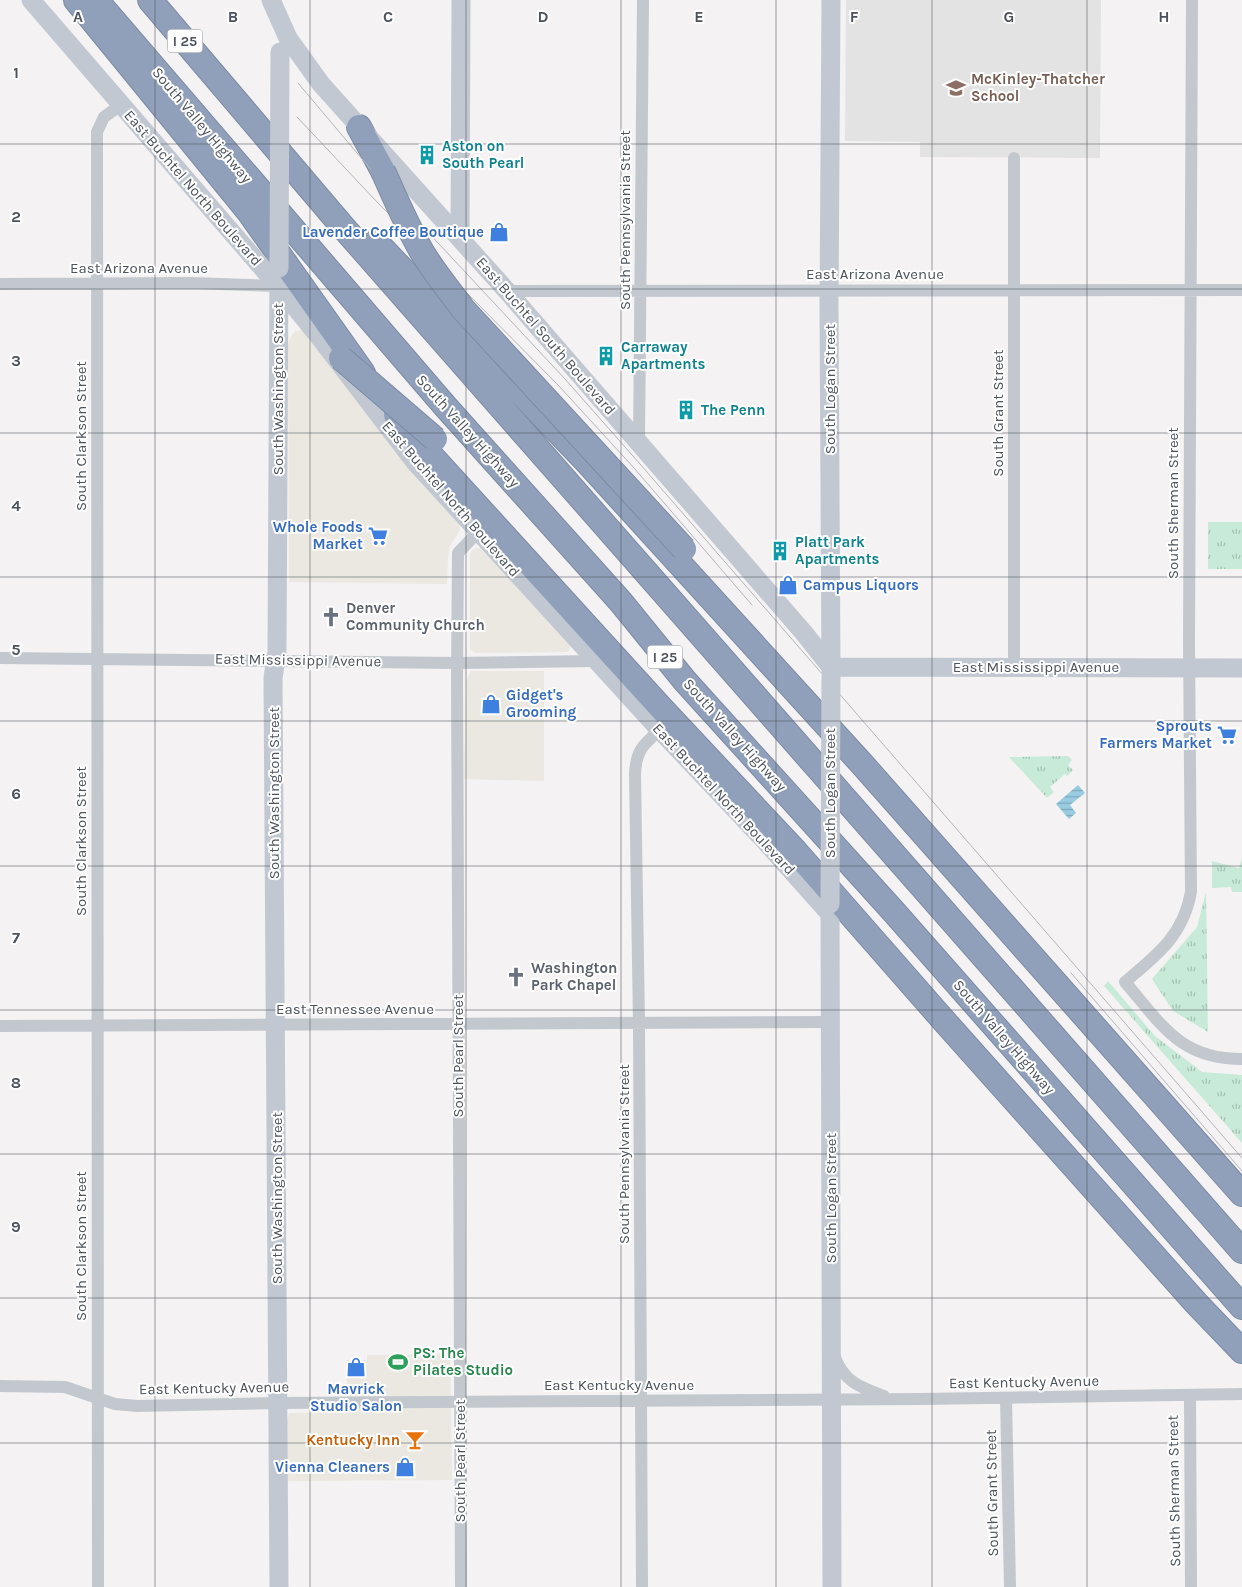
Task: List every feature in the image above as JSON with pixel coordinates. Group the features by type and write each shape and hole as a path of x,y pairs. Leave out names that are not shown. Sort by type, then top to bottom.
{"highway":[{"path":"76,0 249,212 364,374 408,429 662,709 796,852 1196,1303 1242,1352"},
{"name":"South Valley Highway","path":"96,0 445,406 620,601 685,682 894,912 1242,1307"},
{"name":"I 25","path":"150,0 343,227 1242,1251"},
{"path":"221,83 586,461 862,764 1242,1194"},
{"path":"359,126 383,171 420,249 447,289 684,549 862,764"},
{"path":"321,339 435,439 671,697 779,808 858,896 894,912"},
{"path":"1135,1073 1242,1211"}],"main road":[{"name":"East Buchtel North Boulevard","path":"32,0 121,106 278,277 321,339 416,462 596,661 830,909"},
{"name":"East Buchtel South Boulevard","path":"271,0 280,24 300,58 321,84 639,441 804,633 831,672"},
{"name":"South Washington Street","path":"279,1587 273,678 276,660 280,0"},
{"path":"460,238 461,0"},
{"name":"South Logan Street","path":"831,0 830,1022 833,1400 832,1587"},
{"name":"East Mississippi Avenue","path":"831,672 1014,668 1242,668"}],"street":[{"name":"South Pennsylvania Street","path":"639,441 643,0"},
{"name":"South Sherman Street","path":"1192,0 1189,668 1191,880 1189,903 1180,925 1165,947 1125,982 1166,1030 1187,1047 1200,1054 1214,1058 1242,1060"},
{"name":"South Clarkson Street","path":"98,1587 97,132 104,117 121,106"},
{"name":"South Grant Street","path":"1014,158 1014,668"},
{"name":"East Arizona Avenue","path":"0,284 278,277"},
{"name":"East Arizona Avenue","path":"507,291 1242,290"},
{"name":"South Pearl Street","path":"461,1587 458,552 478,532"},
{"name":"East Mississippi Avenue","path":"0,658 457,663 596,661"},
{"name":"South Pennsylvania Street","path":"642,1587 639,1024 635,764 640,748 660,730"},
{"name":"East Tennessee Avenue","path":"0,1026 830,1022"},
{"path":"832,1345 838,1365 847,1379 862,1388 893,1400"},
{"name":"East Kentucky Avenue","path":"0,1386 65,1387 122,1406 278,1403 893,1400 1242,1394"},
{"name":"South Sherman Street","path":"1190,1396 1192,1587"},
{"name":"South Grant Street","path":"1006,1398 1010,1587"}],"shaded area":[{"path":"846,0 1101,0 1100,158 920,157 920,142 845,141"},
{"path":"302,330 459,522 460,530 450,546 448,556 447,584 289,582 288,346 290,338 295,331"},
{"path":"477,548 486,549 571,645 568,652 477,653 472,651 470,647 470,555 472,550"},
{"path":"471,671 544,671 544,781 464,779 466,681"},
{"path":"450,1354 452,1480 287,1481 287,1420 289,1413 348,1412 346,1360 367,1360 367,1355"}],"green space":[{"path":"1208,522 1242,522 1242,569 1208,569"},
{"path":"1068,756 1072,760 1068,765 1073,770 1067,776 1065,774 1050,787 1054,792 1047,798 1009,757"},
{"path":"1242,858 1242,892 1232,892 1231,887 1212,888 1212,861 1239,868"},
{"path":"1206,892 1208,1032 1173,1011 1152,979 1197,927"},
{"path":"1108,981 1155,1036 1202,1072 1242,1075 1242,1143 1104,986"}],"water":[{"path":"1078,785 1085,793 1070,805 1076,813 1069,819 1056,804"}],"tram line":[{"path":"298,83 384,185 565,379 640,464 1242,1158"},
{"path":"297,117 377,202 559,386 634,468 752,605"},
{"path":"1071,973 1242,1171"}],"place":[{"name":"McKinley-Thatcher School","path":"956,88"},
{"name":"Aston on South Pearl","path":"427,155"},
{"name":"Lavender Coffee Boutique","path":"499,232"},
{"name":"Carraway Apartments","path":"606,356"},
{"name":"The Penn","path":"686,410"},
{"name":"Whole Foods Market","path":"378,536"},
{"name":"Platt Park Apartments","path":"780,551"},
{"name":"Campus Liquors","path":"788,585"},
{"name":"Denver Community Church","path":"331,617"},
{"name":"Gidget's Grooming","path":"491,704"},
{"name":"Sprouts Farmers Market","path":"1227,735"},
{"name":"Washington Park Chapel","path":"516,977"},
{"name":"PS: The Pilates Studio","path":"398,1362"},
{"name":"Mavrick Studio Salon","path":"356,1367"},
{"name":"Kentucky Inn","path":"415,1440"},
{"name":"Vienna Cleaners","path":"405,1467"}]}
